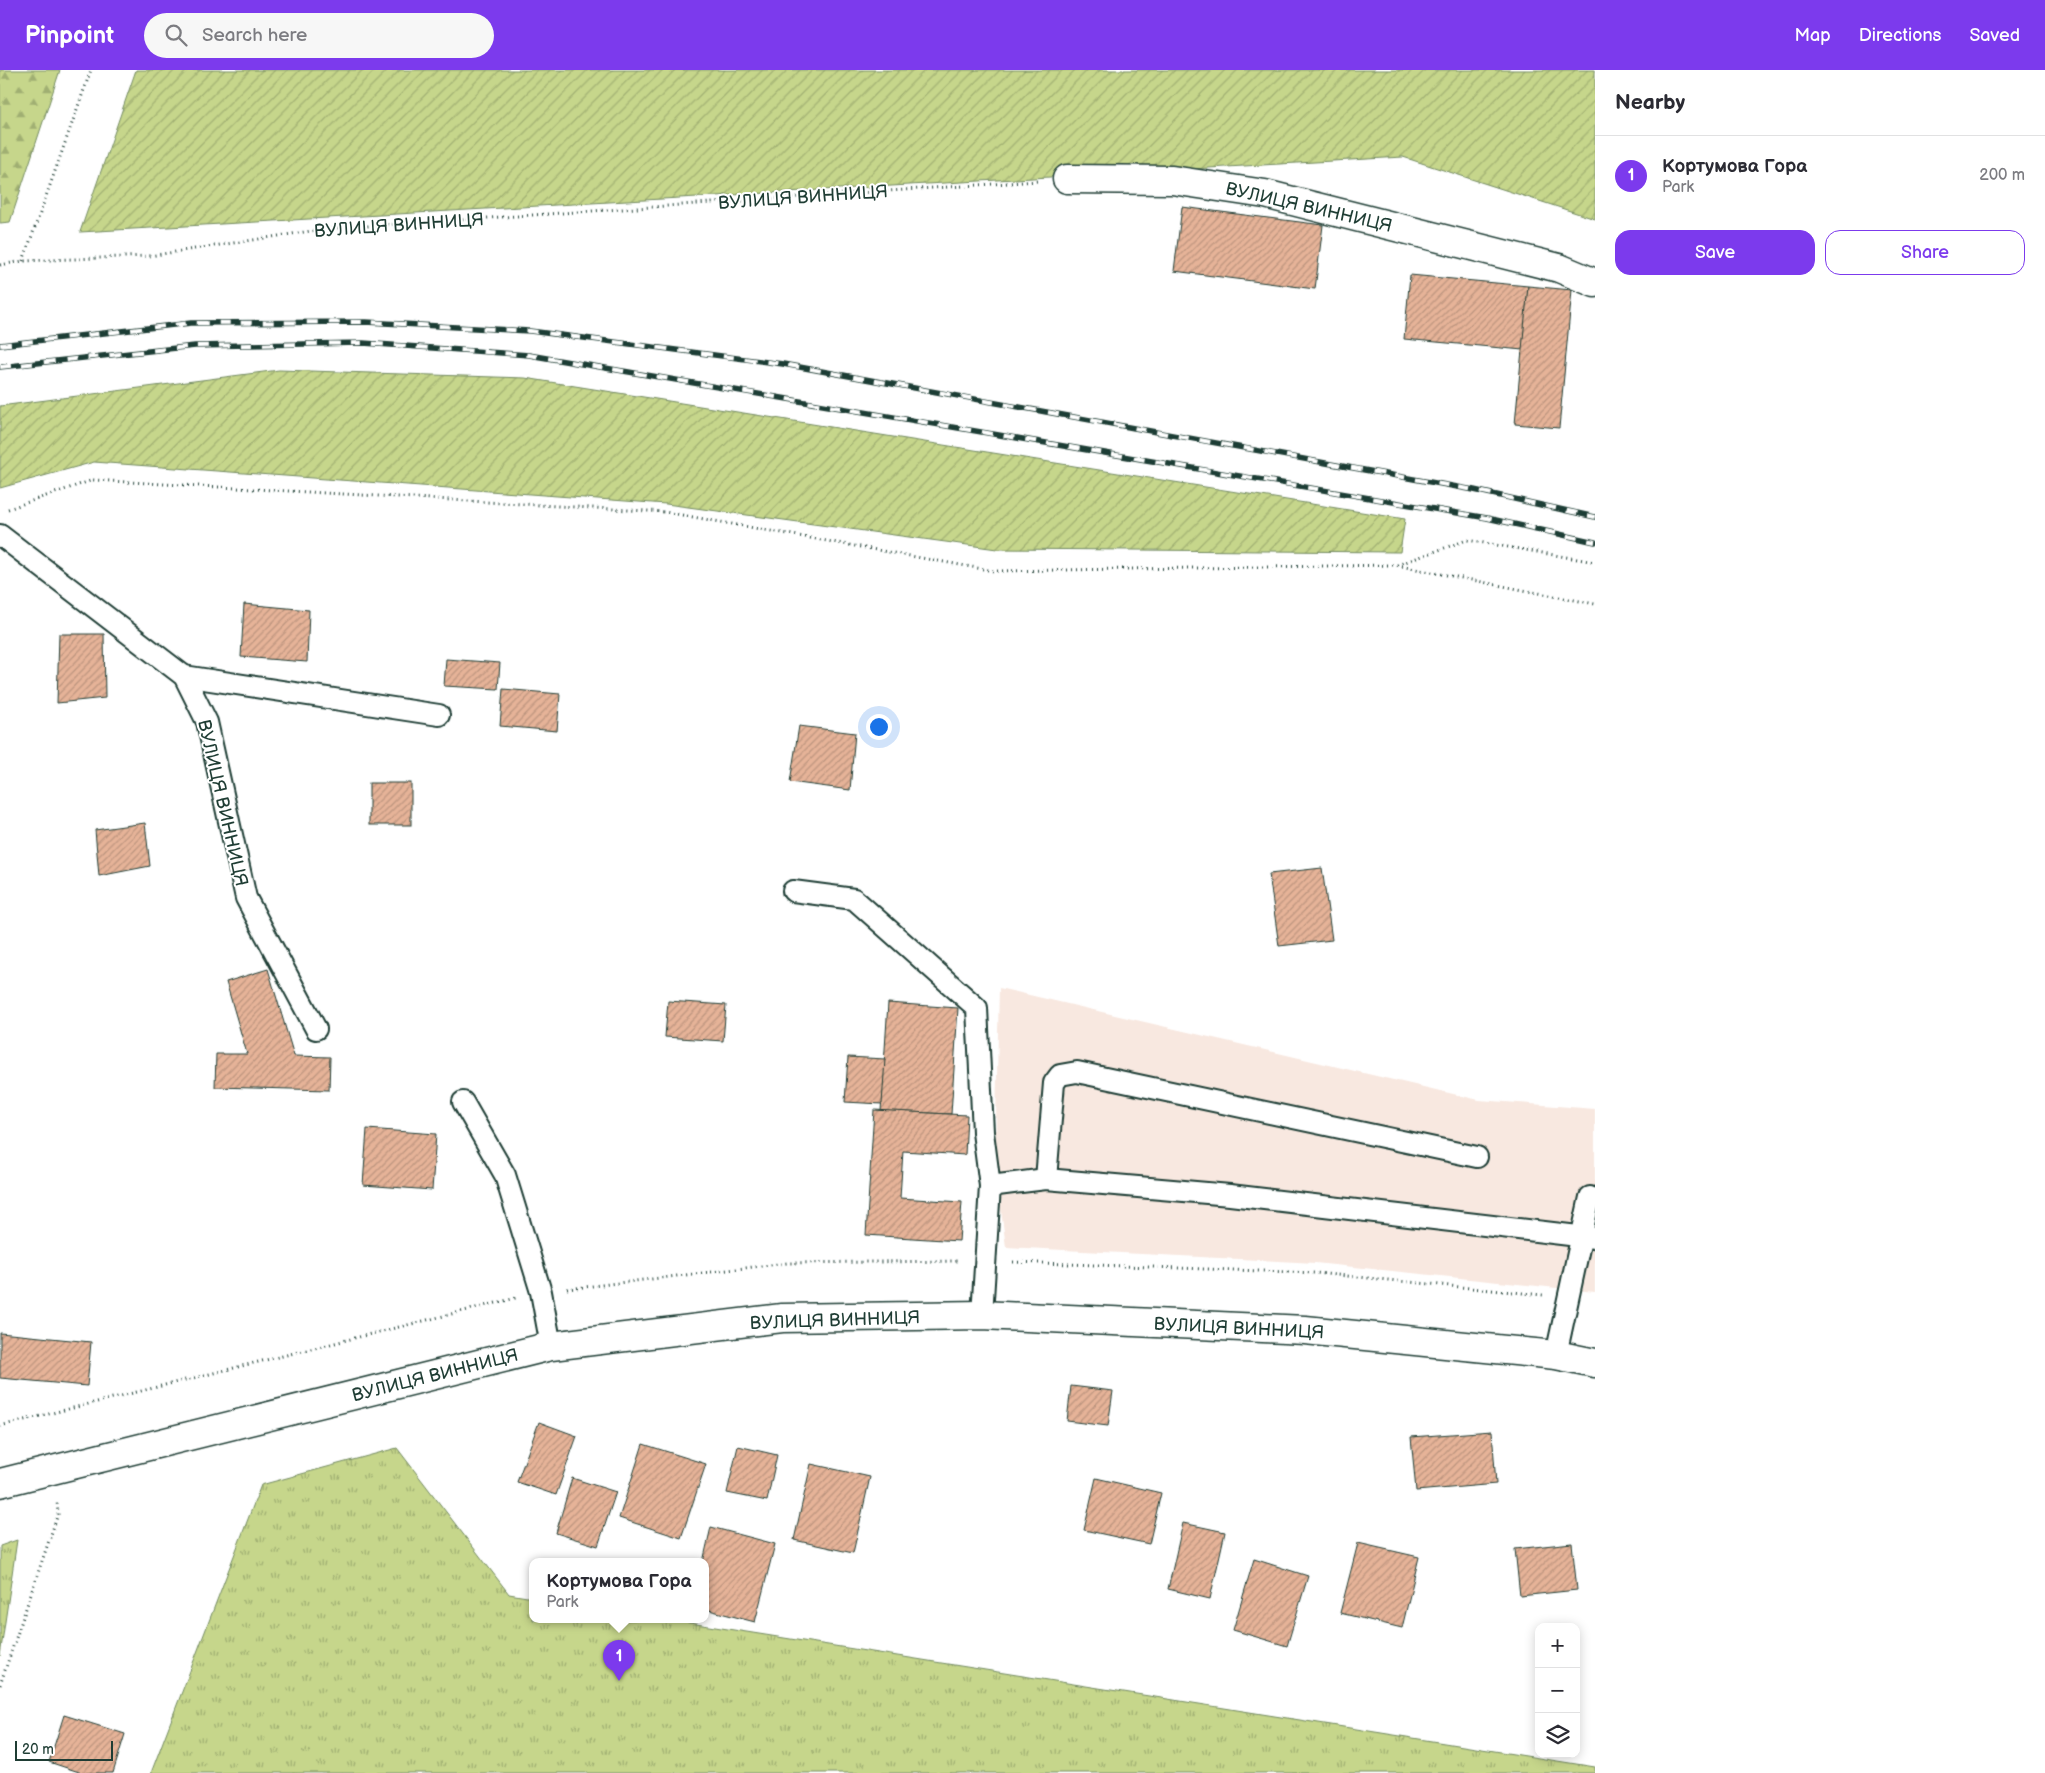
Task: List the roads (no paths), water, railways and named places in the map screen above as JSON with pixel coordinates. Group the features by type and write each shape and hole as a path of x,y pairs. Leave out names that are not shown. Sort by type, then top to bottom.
{"main road":[{"name":"ВУЛИЦЯ ВИННИЦЯ","path":"1067,179 1172,180 1265,194 1559,268 1595,283"},
{"name":"ВУЛИЦЯ ВИННИЦЯ","path":"0,1483 551,1346 782,1318 982,1315 1305,1330 1556,1355 1595,1363"}],"lane":[{"name":"ВУЛИЦЯ ВИННИЦЯ","path":"0,535 184,676 206,722 246,898 316,1029"},
{"path":"184,676 439,716"},
{"path":"793,891 854,899 977,1008 983,1132 990,1186 982,1315"},
{"path":"1046,1178 1054,1083 1060,1075 1077,1072 1477,1157"},
{"path":"463,1102 505,1175 541,1292 551,1346"},
{"path":"990,1186 1046,1178 1230,1195 1588,1237"},
{"path":"1556,1355 1588,1237 1590,1196"}],"railway":[{"path":"0,345 191,323 366,322 530,331 783,364 1474,490 1595,517"},
{"path":"0,367 195,346 363,343 529,355 1487,518 1595,542"}],"place":[{"name":"Кортумова Гора","path":"619,1681"}]}
